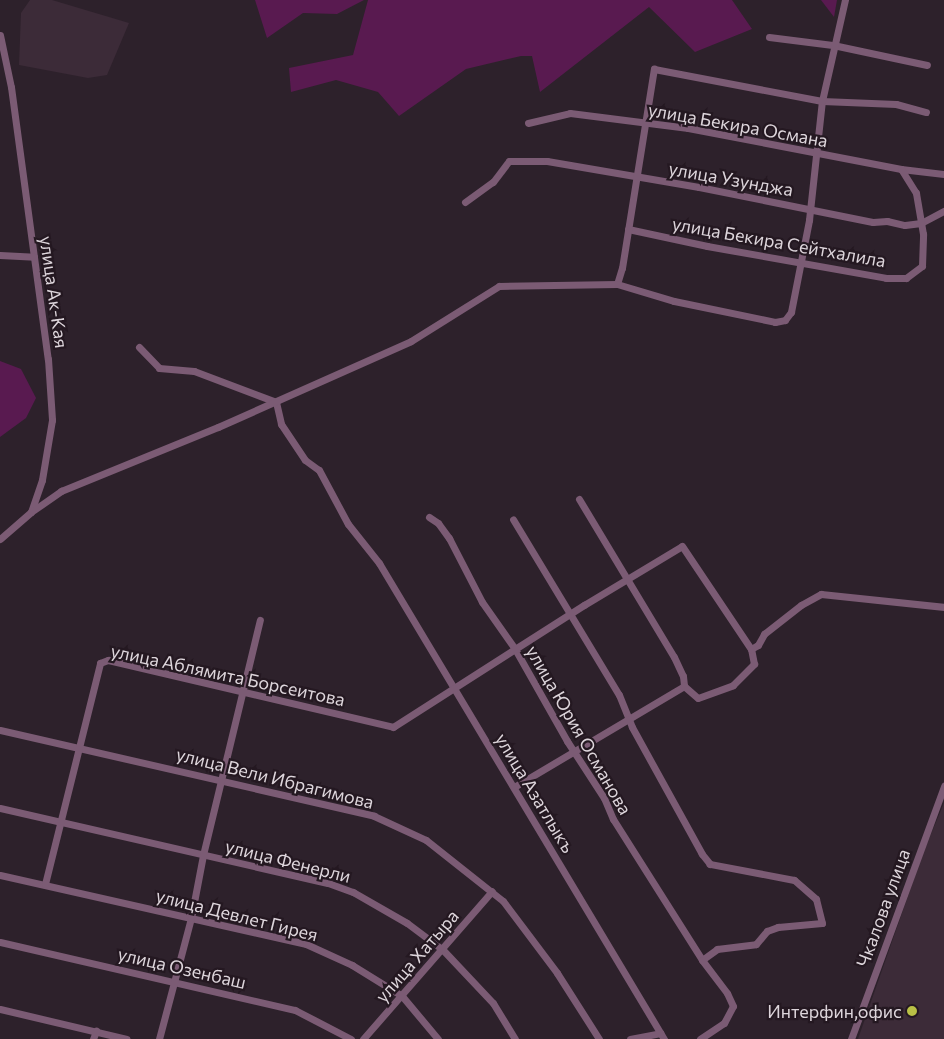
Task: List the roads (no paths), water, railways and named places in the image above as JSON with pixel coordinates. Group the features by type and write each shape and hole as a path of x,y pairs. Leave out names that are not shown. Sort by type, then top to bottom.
{"street":[{"path":"31,512 70,487 276,402 411,341 498,286 617,284 674,301 775,322 785,320 791,312 809,208 822,101 832,65 832,45 845,0"},
{"name":"улица Ак-Кая","path":"0,35 11,87 34,257 52,420 42,480 31,512 0,540"},
{"path":"770,37 832,45 927,65"},
{"path":"617,284 628,229 654,69 822,101 896,104 926,112"},
{"name":"улица Бекира Османа","path":"528,123 570,113 688,128 901,169 944,174"},
{"name":"улица Узунджа","path":"465,202 494,182 509,161 547,161 809,208 873,222 887,221 904,225 921,223 944,210"},
{"path":"901,169 916,193 921,223"},
{"name":"улица Бекира Сейтхалила","path":"628,229 707,246 800,260 886,278 906,278 922,266 921,223"},
{"path":"0,255 34,257"},
{"path":"139,347 159,368 194,371 276,402"},
{"name":"улица Азатлыкъ","path":"276,402 281,424 305,460 319,470 348,524 379,563 662,1036"},
{"path":"453,687 570,614 626,582 682,546 751,649 754,664 733,685 698,698 684,686 683,676 674,657 626,582 579,499"},
{"name":"улица Юрия Османова","path":"429,517 438,523 449,538 482,602 515,649 604,798 613,819 702,960 727,993 733,1006 724,1023 700,1039"},
{"path":"513,520 630,718 710,864 794,880 816,899 822,923 778,927 767,931 756,944 717,949 702,960"},
{"path":"751,649 758,645 764,634 801,605 821,594 944,608"},
{"path":"159,1039 191,918 203,855 244,695 251,646 260,620"},
{"name":"улица Аблямита Борсеитова","path":"78,746 100,663 108,660 244,695 377,722 393,727 453,687"},
{"path":"514,787 684,686"},
{"name":"улица Вели Ибрагимова","path":"0,730 222,779 374,816 426,840 492,892 557,973 599,1039"},
{"path":"45,884 78,746"},
{"name":"Чкалова улица","path":"850,1039 944,786"},
{"name":"улица Фенерли","path":"0,808 328,883 353,892 407,923 443,950 493,1003 515,1039"},
{"name":"улица Девлет Гирея","path":"0,875 306,944 352,965 402,996 438,1039"},
{"name":"улица Хатыра","path":"363,1039 492,892"},
{"name":"улица Озенбаш","path":"0,942 295,1010 351,1039"},
{"path":"0,1009 127,1039"},
{"path":"94,1039 96,1031"},
{"path":"630,1039 662,1036"}],"place":[{"name":"Интерфин,офис","path":"912,1011"}]}
